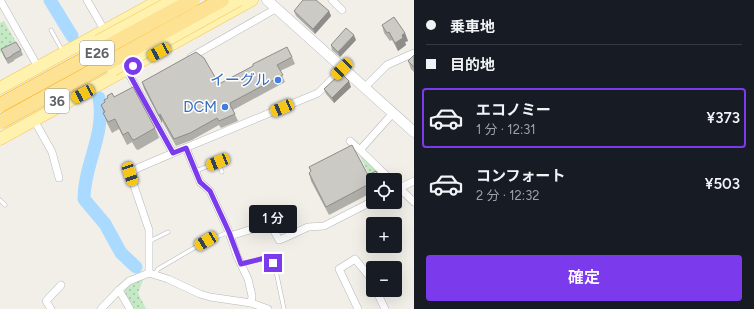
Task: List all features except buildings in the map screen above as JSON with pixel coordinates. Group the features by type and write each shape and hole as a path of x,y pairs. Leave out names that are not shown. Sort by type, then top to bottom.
{"highway":[{"name":"E26","path":"0,105 193,0"},
{"name":"E26","path":"0,122 222,0"}],"main road":[{"path":"0,88 160,0"},
{"name":"36","path":"0,96 174,0"},
{"name":"36","path":"0,132 239,0"},
{"name":"36","path":"0,139 252,0"}],"street":[{"path":"0,0 38,67"},
{"path":"87,0 127,70 141,86 173,153"},
{"path":"267,0 277,8 330,62 342,69 414,132"},
{"path":"332,0 342,10"},
{"path":"184,62 277,8"},
{"path":"364,88 387,65 414,53"},
{"path":"152,274 149,230 130,174 138,168 173,153 320,95 342,69"},
{"path":"360,150 392,113"},
{"path":"34,120 52,152 59,178"},
{"path":"350,141 384,173"},
{"path":"186,148 200,182 210,191 230,234 248,279 252,296 251,304"},
{"path":"402,186 414,181"},
{"path":"402,193 414,202"},
{"path":"230,234 269,224 279,240 308,227 324,226 366,205"},
{"path":"358,309 340,270 355,259 366,272"},
{"path":"101,309 129,281 152,274 168,279 200,294 251,304 268,309"},
{"path":"51,309 46,301 61,285"},
{"path":"119,290 130,309"},
{"path":"379,297 385,309"}],"lane":[{"path":"51,30 63,53"},
{"path":"196,171 218,162 222,172"},
{"path":"0,200 5,205"},
{"path":"149,241 168,232"},
{"path":"152,274 206,241 230,234"},
{"path":"241,264 265,258 272,260 273,263"},
{"path":"276,271 284,309"}],"green space":[{"path":"4,21 17,44 0,53 0,23"},
{"path":"359,154 379,173 368,173"},
{"path":"139,280 143,280 138,293 146,309 133,309 124,292 125,289"}],"waterway":[{"path":"50,0 72,36"},
{"path":"99,98 100,124 87,174 84,199 105,224 121,253 136,267"}],"place":[{"name":"イーグル","path":"278,80"},
{"name":"DCM","path":"225,107"}],"route":[{"path":"133,66 127,70 173,153 186,148 200,182 210,191 229,232 241,264 265,258 272,260 273,263"}]}
